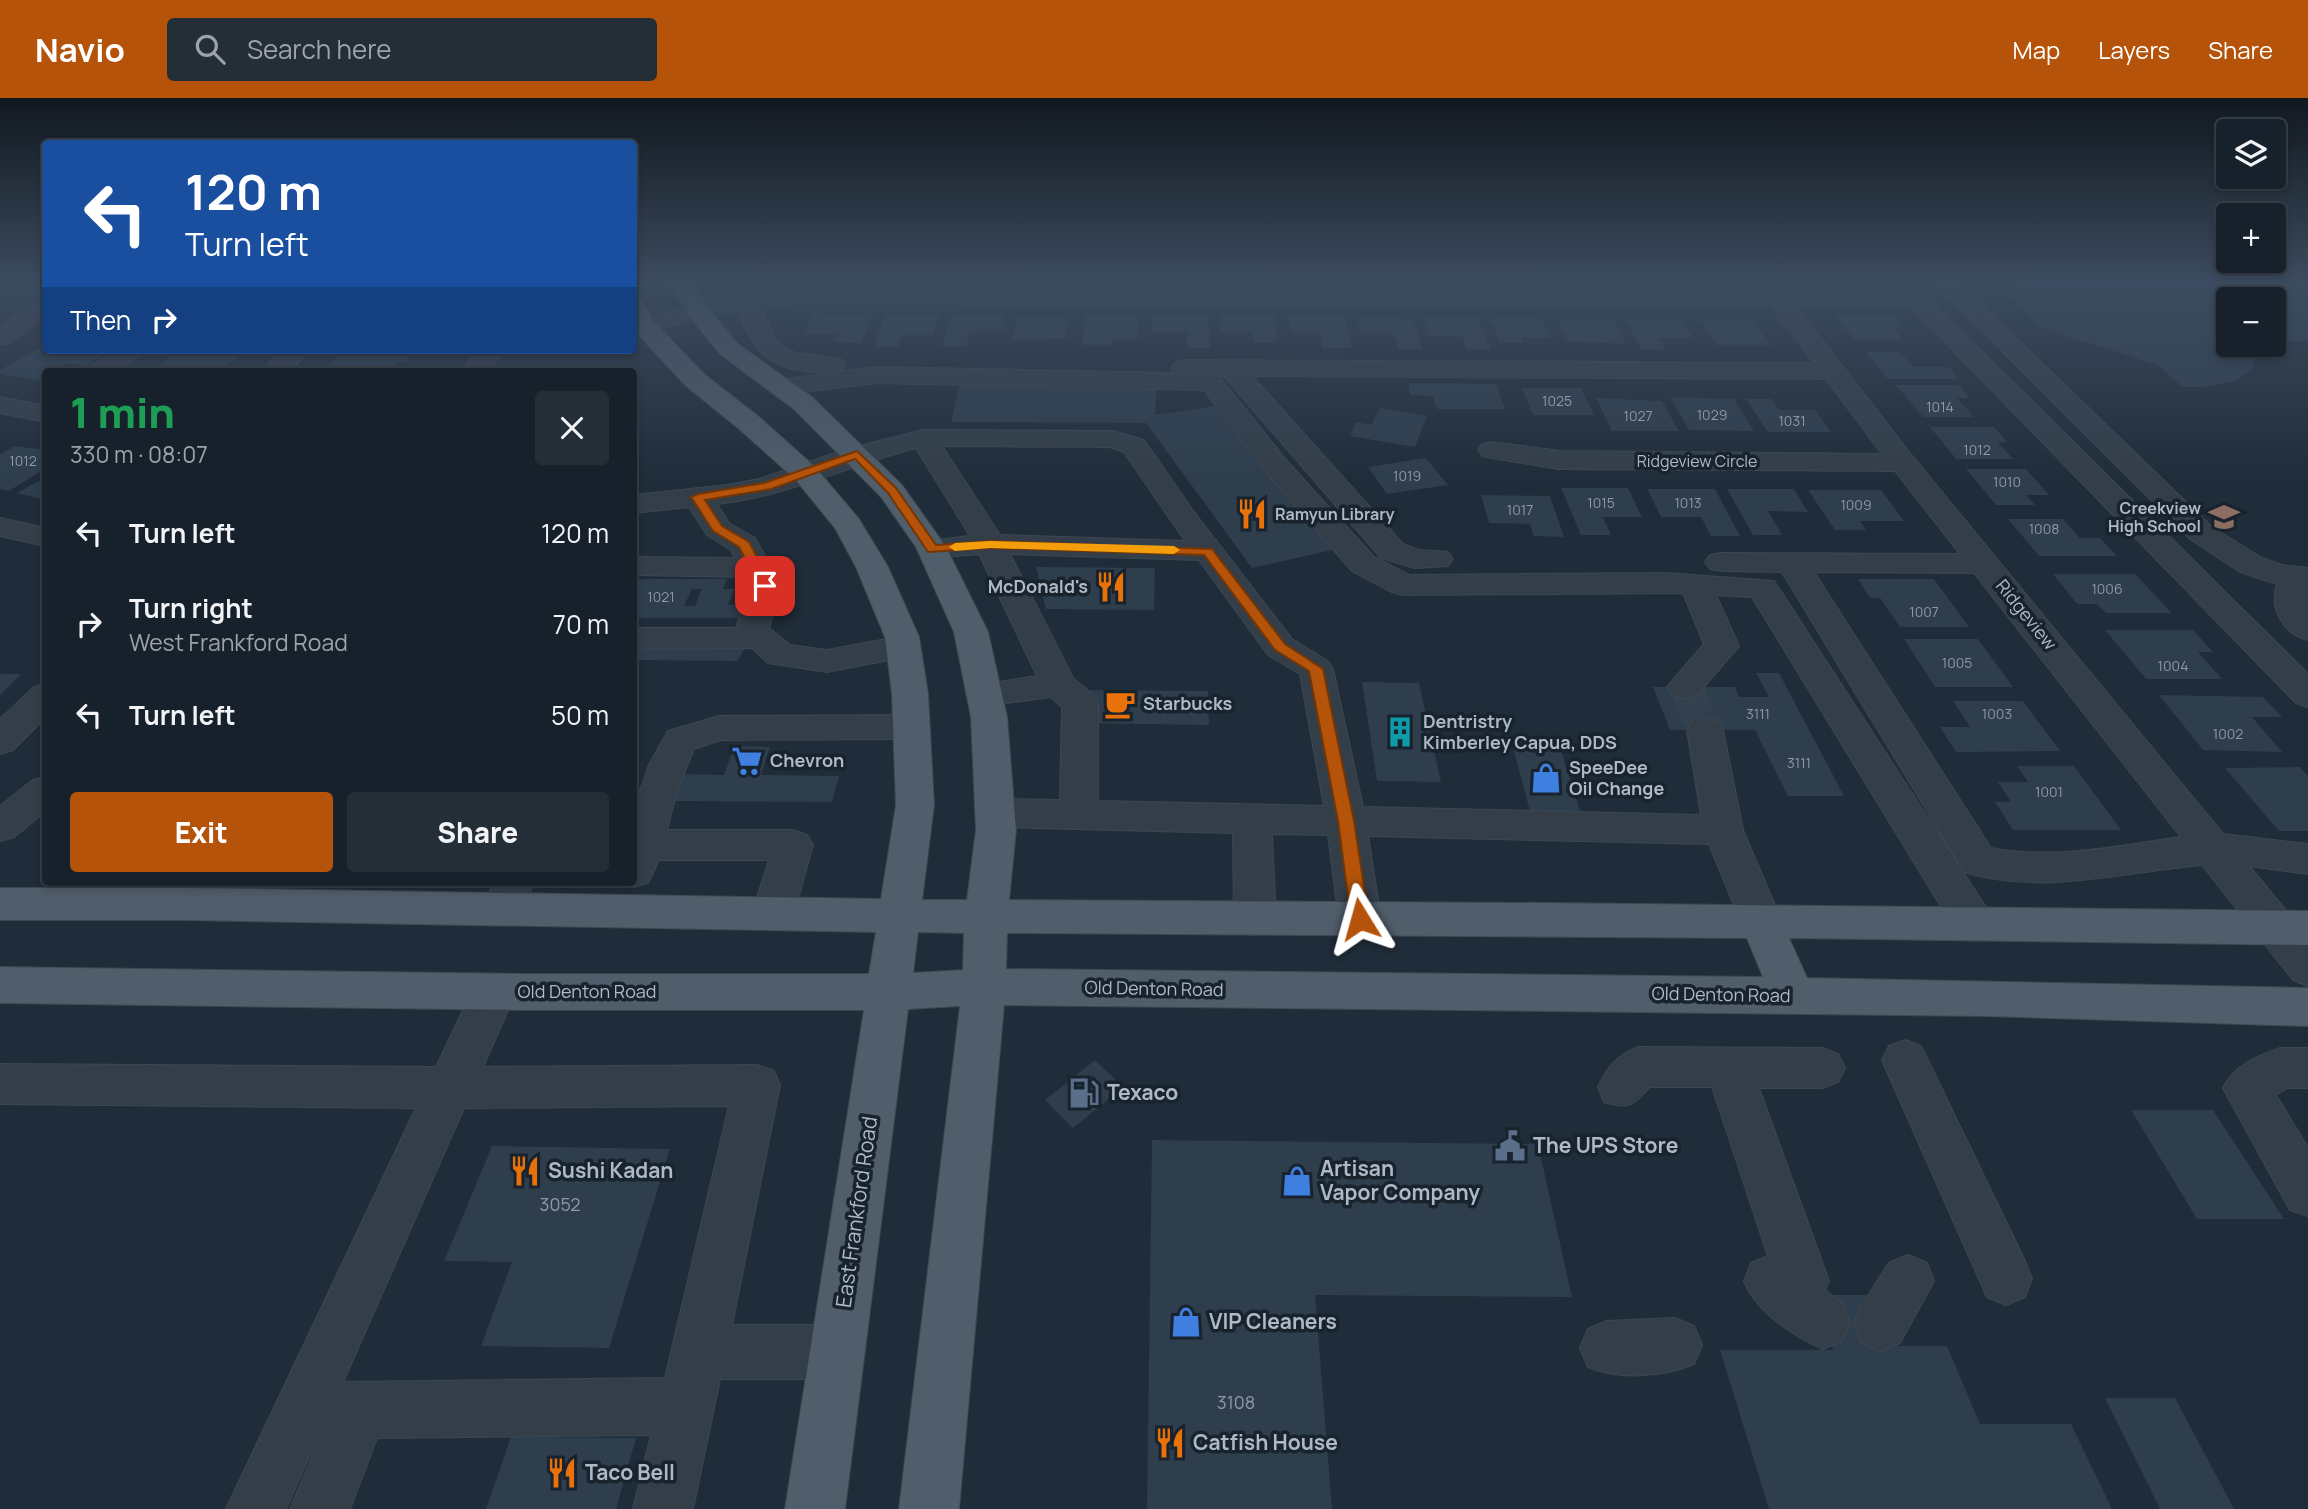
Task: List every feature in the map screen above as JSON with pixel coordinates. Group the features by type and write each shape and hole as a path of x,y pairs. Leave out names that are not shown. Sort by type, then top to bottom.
{"main road":[{"name":"East Frankford Road","path":"668,350 695,380 748,422 805,473 848,525 866,556 904,647 912,727 915,805 815,1509"},
{"path":"730,350 803,403 892,491 932,549 971,632 989,717 996,830 986,916 984,987 929,1509"},
{"path":"0,904 509,895 623,896 773,913 901,916 2292,928"},
{"path":"1761,922 1793,996"},
{"name":"Old Denton Road","path":"0,985 494,992 887,992 984,987 1793,996 2308,1007"}],"street":[{"path":"770,350 779,358 792,363 1833,371"},
{"name":"Ridgeview","path":"1817,350 1903,463 2214,849 2292,928 2308,968"},
{"path":"1966,350 2308,695"},
{"path":"2013,350 2201,533 2234,559 2302,578 2289,593 2292,614 2308,630"},
{"path":"105,368 127,354"},
{"path":"278,368 293,354"},
{"path":"477,368 488,354"},
{"path":"1231,368 1392,551 1415,559 1985,564"},
{"path":"780,387 876,375 1212,382 1277,467 1363,564 1404,584 1695,584 1763,588 1974,924"},
{"path":"0,405 40,409"},
{"path":"923,438 990,544 1059,685 1080,703 1079,815"},
{"path":"637,504 766,486 857,454 923,438 1113,439 1134,446 1207,551 1280,647 1316,669 1346,821 1360,919"},
{"name":"Ridgeview Circle","path":"1492,450 1559,460 1903,463"},
{"path":"698,497 718,528 744,545 756,568 765,586 752,630 780,655 827,661 904,647"},
{"path":"0,527 42,536"},
{"path":"932,549 990,544 1207,551"},
{"path":"1792,563 1978,861 2007,868 2060,869 2214,849 2308,859"},
{"path":"637,566 756,568"},
{"path":"1685,687 1722,646 1695,584"},
{"path":"637,639 712,640 760,637"},
{"path":"984,694 1059,685"},
{"path":"0,741 42,699"},
{"path":"773,913 793,845 639,859 664,767 681,740 719,728 912,727"},
{"path":"1705,730 1723,830 1761,922"},
{"path":"0,827 42,793"},
{"path":"996,813 1723,830"},
{"path":"1252,819 1255,919"},
{"path":"256,1509 494,992"},
{"path":"1905,1060 2006,1279"},
{"path":"1621,1087 1639,1067 1822,1068"},
{"path":"1729,1068 1799,1294"},
{"path":"2308,1068 2280,1068 2246,1088 2308,1193"},
{"path":"6,1091 757,1085 663,1509"},
{"path":"1607,1348 1675,1345"},
{"path":"699,1352 838,1352"},
{"path":"300,1411 687,1406"},
{"path":"320,1509 360,1410"}],"building":[{"path":"37,350 42,350 42,354 104,355 84,366 67,363 59,368 42,368 42,380 0,374 0,370"},
{"path":"2111,350 2216,350 2216,357 2252,357 2255,360 2253,367 2235,381 2205,387 2182,387 2158,365"},
{"path":"1866,352 1900,352 1913,367 1949,367 1959,379 1888,379"},
{"path":"173,354 240,354 228,365 161,365"},
{"path":"339,354 413,354 406,362 396,362 391,368 326,368"},
{"path":"960,383 1157,384 1155,415 1216,406 1332,550 1252,568 1146,423 951,422"},
{"path":"1408,383 1496,384 1505,409 1437,409 1433,396 1410,395"},
{"path":"1896,385 1959,385 1970,398 1957,398 1974,417 1923,417"},
{"path":"1522,388 1581,388 1594,415 1533,415"},
{"path":"1670,397 1734,399 1754,431 1689,430"},
{"path":"1596,398 1662,401 1679,431 1612,431"},
{"path":"1746,399 1772,399 1779,410 1815,410 1831,432 1768,432"},
{"path":"1379,408 1427,416 1415,447 1350,436 1356,422 1372,425"},
{"path":"1930,427 1994,427 2007,442 1998,442 2013,459 1956,459"},
{"path":"15,446 42,449 42,470 9,491 0,489 0,454"},
{"path":"1426,458 1448,485 1387,494 1368,467"},
{"path":"1966,469 2026,469 2049,495 2026,495 2035,505 1996,505"},
{"path":"42,479 42,499 17,493"},
{"path":"1561,488 1628,488 1642,517 1603,517 1611,535 1581,535"},
{"path":"1647,489 1715,489 1740,536 1711,536 1701,517 1661,517"},
{"path":"1727,489 1794,489 1808,512 1768,511 1782,535 1753,535"},
{"path":"1808,490 1881,490 1904,521 1860,521 1866,530 1835,530"},
{"path":"1481,495 1550,496 1564,537 1534,536 1530,524 1489,523"},
{"path":"2008,519 2063,519 2080,538 2100,538 2117,556 2039,556"},
{"path":"1036,567 1155,568 1154,610 1046,609"},
{"path":"2053,574 2135,574 2172,613 2106,613 2097,604 2077,604"},
{"path":"637,579 727,579 723,589 735,589 728,605 742,605 738,618 637,618","holes":["692,589 702,589 695,606 684,606"]},
{"path":"1858,579 1934,579 1969,627 1900,627 1880,598 1870,598"},
{"path":"2105,630 2193,630 2213,652 2198,652 2222,679 2146,679"},
{"path":"1904,639 1978,639 2013,687 1935,687"},
{"path":"637,648 744,649 738,661 637,660"},
{"path":"1756,673 1779,673 1844,796 1788,796 1755,730 1670,730 1653,687 1735,687 1739,697 1769,697"},
{"path":"0,674 21,674 0,695"},
{"name":"Dentristry Kimberley Capua, DDS","path":"1362,682 1419,683 1441,782 1377,781"},
{"path":"1081,690 1208,691 1209,725 1078,723"},
{"path":"2159,695 2263,697 2282,717 2252,717 2282,752 2203,750"},
{"path":"1953,701 2023,701 2060,751 1956,752 1940,727 1970,727"},
{"name":"SpeeDee Oil Change","path":"1510,736 1557,738 1583,820 1532,819"},
{"name":"Chevron","path":"734,746 770,747 761,775 839,776 832,802 668,801 678,774 724,775"},
{"path":"2017,766 2074,766 2121,830 2013,830 1995,802 2011,802 1998,782 2028,782"},
{"path":"2300,767 2308,776 2308,831 2279,831 2225,768"},
{"name":"Texaco","path":"1095,1060 1123,1087 1073,1128 1045,1100"},
{"path":"2131,1110 2213,1110 2284,1219 2197,1219"},
{"path":"1152,1140 1538,1144 1572,1297 1315,1295 1332,1509 1147,1509"},
{"path":"492,1146 670,1149 609,1348 481,1346 512,1262 444,1261"},
{"path":"1813,1295 1869,1295 1890,1346 1947,1346 1980,1424 2071,1424 2112,1509 1769,1509 1720,1350 1833,1350"},
{"path":"2105,1398 2175,1398 2234,1509 2160,1509"},
{"name":"Taco Bell","path":"511,1437 636,1438 616,1509 486,1509"}],"tunnel":[{"path":"1685,687 1705,730"}],"slow traffic":[{"path":"955,547 990,544 1174,550"}],"place":[{"name":"Ramyun Library","path":"1252,514"},
{"name":"Creekview High School","path":"2224,517"},
{"name":"McDonald's","path":"1111,587"},
{"name":"Starbucks","path":"1120,704"},
{"name":"Dentristry Kimberley Capua, DDS","path":"1400,732"},
{"name":"Chevron","path":"747,761"},
{"name":"SpeeDee Oil Change","path":"1546,778"},
{"name":"Texaco","path":"1084,1093"},
{"name":"The UPS Store","path":"1510,1146"},
{"name":"Sushi Kadan","path":"525,1171"},
{"name":"Artisan Vapor Company","path":"1297,1181"},
{"name":"VIP Cleaners","path":"1186,1322"},
{"name":"Catfish House","path":"1170,1443"},
{"name":"Taco Bell","path":"562,1473"}],"route":[{"path":"765,586 744,545 718,528 698,497 766,486 857,454 892,491 932,549 990,544 1207,551 1280,647 1316,669 1346,821 1360,919"}]}
